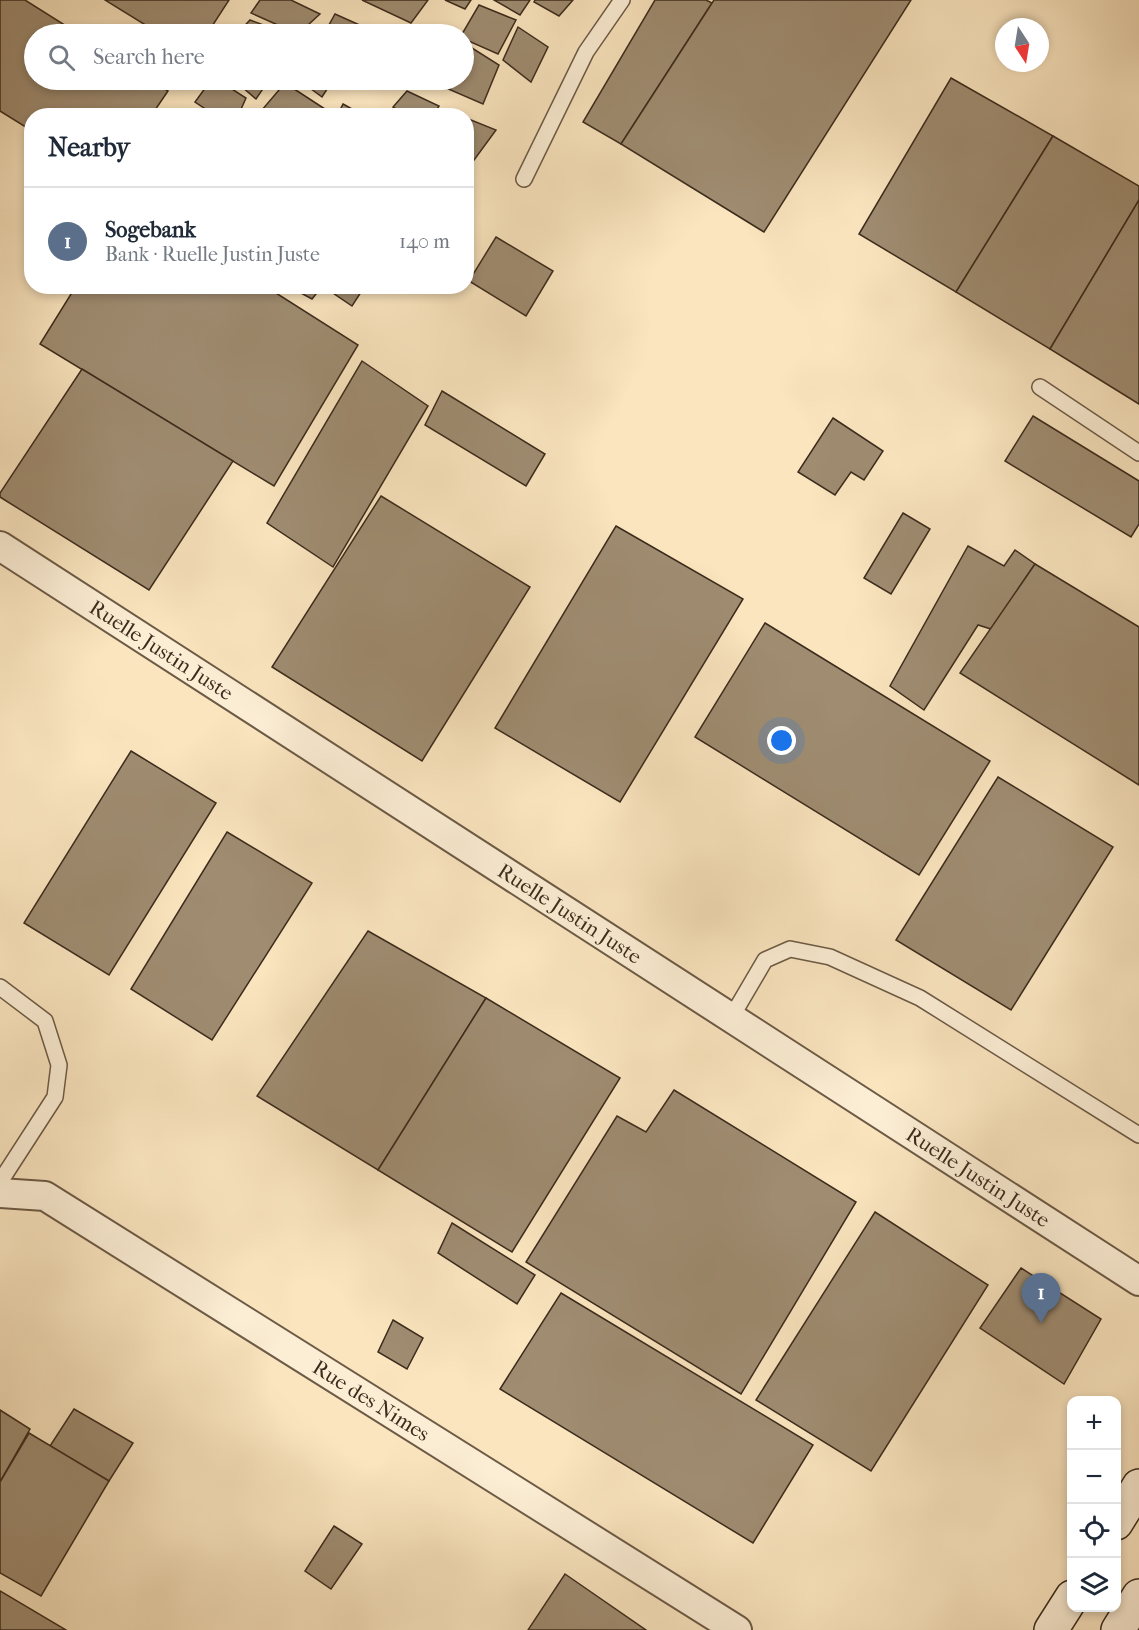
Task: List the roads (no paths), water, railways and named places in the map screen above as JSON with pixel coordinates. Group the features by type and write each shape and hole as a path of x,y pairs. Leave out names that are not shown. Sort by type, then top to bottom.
{"main road":[{"path":"1121,1515 1139,1486"},
{"path":"1118,1630 1139,1596"},
{"path":"1052,1630 1067,1604"}],"street":[{"name":"Ruelle Justin Juste","path":"0,546 1139,1281"},
{"name":"Rue des Nimes","path":"0,1193 45,1196 737,1630"}],"lane":[{"path":"524,179 586,52 622,0"},
{"path":"1040,387 1139,453"},
{"path":"731,1018 765,960 790,948 830,957 920,998 1139,1135"},
{"path":"0,987 45,1021 59,1065 55,1096 0,1182"}],"place":[{"name":"Sogebank","path":"1041,1323"}]}
